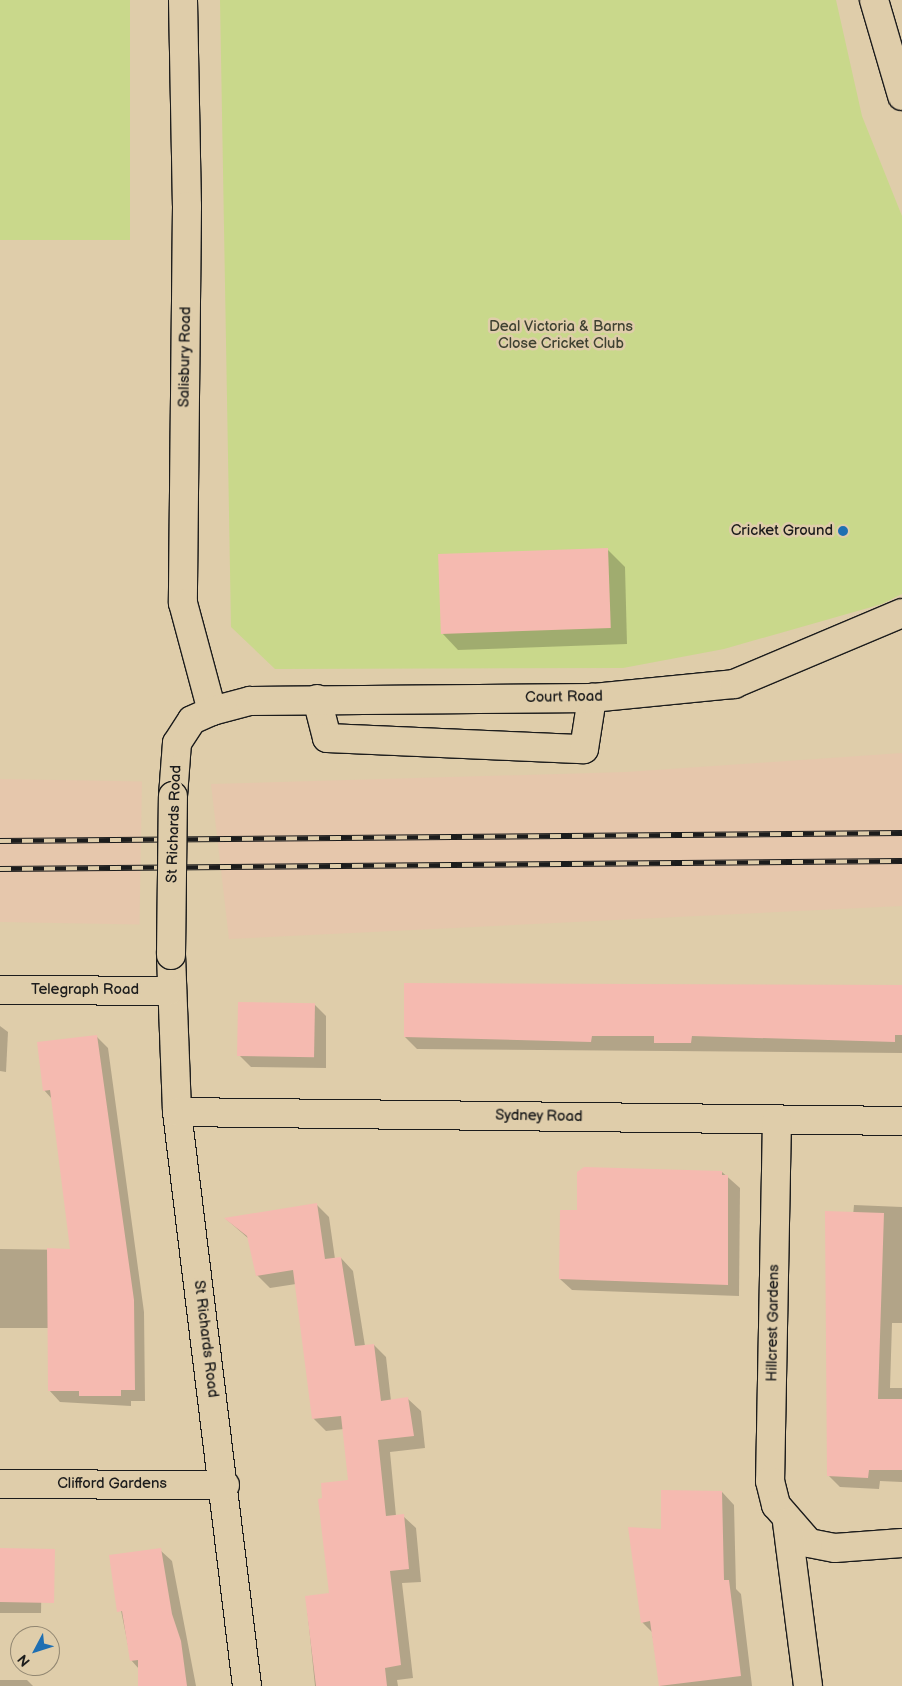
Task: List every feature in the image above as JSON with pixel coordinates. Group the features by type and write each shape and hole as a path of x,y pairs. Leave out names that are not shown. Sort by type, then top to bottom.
{"street":[{"name":"Salisbury Road","path":"183,0 187,206 183,603 212,711"},
{"path":"874,0 902,96"},
{"name":"Court Road","path":"212,711 250,701 592,698 734,684 902,613"},
{"path":"318,700 327,738 584,749 592,698"},
{"name":"St Richards Road","path":"212,711 192,720 177,743 173,796 170,991 177,1112 248,1686"},
{"name":"Telegraph Road","path":"0,990 170,991"},
{"name":"Sydney Road","path":"177,1112 902,1121"},
{"name":"Hillcrest Gardens","path":"778,1119 770,1481 776,1505 787,1522 809,1543 835,1548 902,1542"},
{"name":"Clifford Gardens","path":"0,1484 224,1485"},
{"name":"Hillcrest Gardens","path":"787,1522 808,1686"}],"shaded area":[{"path":"902,753 902,906 229,939 211,784 626,772"},
{"path":"0,779 142,781 139,924 0,922"}],"green space":[{"path":"0,0 130,0 130,240 0,240"},
{"name":"Deal Victoria & Barns Close Cricket Club","path":"220,0 836,0 862,116 902,216 902,594 882,604 724,649 623,668 275,669 231,627"}],"building":[{"path":"608,548 611,628 441,634 438,554"},
{"path":"404,983 902,985 902,1035 895,1035 895,1042 692,1036 691,1043 654,1043 654,1036 592,1036 591,1042 404,1037"},
{"path":"238,1002 315,1003 314,1057 237,1056"},
{"path":"97,1035 134,1300 135,1390 121,1390 121,1396 79,1396 79,1391 48,1391 47,1248 70,1249 50,1090 43,1091 37,1042"},
{"path":"584,1167 722,1171 722,1175 728,1175 728,1285 559,1279 560,1210 577,1210 577,1172"},
{"path":"317,1203 325,1259 341,1257 355,1346 374,1344 381,1401 408,1397 414,1436 378,1440 386,1516 404,1514 409,1569 390,1571 401,1665 385,1668 387,1686 316,1686 305,1596 329,1593 318,1499 322,1498 321,1483 348,1480 341,1416 312,1419 293,1270 256,1276 247,1236 224,1218"},
{"path":"825,1211 884,1213 878,1399 902,1399 902,1470 869,1470 868,1478 827,1476"},
{"path":"661,1490 722,1491 724,1580 729,1580 741,1676 659,1686 650,1621 641,1623 628,1527 661,1529"},
{"path":"0,1548 55,1549 54,1603 0,1602"},
{"path":"161,1548 172,1614 181,1641 187,1686 138,1686 138,1660 130,1661 122,1611 117,1612 109,1555"}],"railway":[{"path":"0,841 902,833"},
{"path":"0,869 902,861"}],"place":[{"name":"Cricket Ground","path":"843,531"}]}
